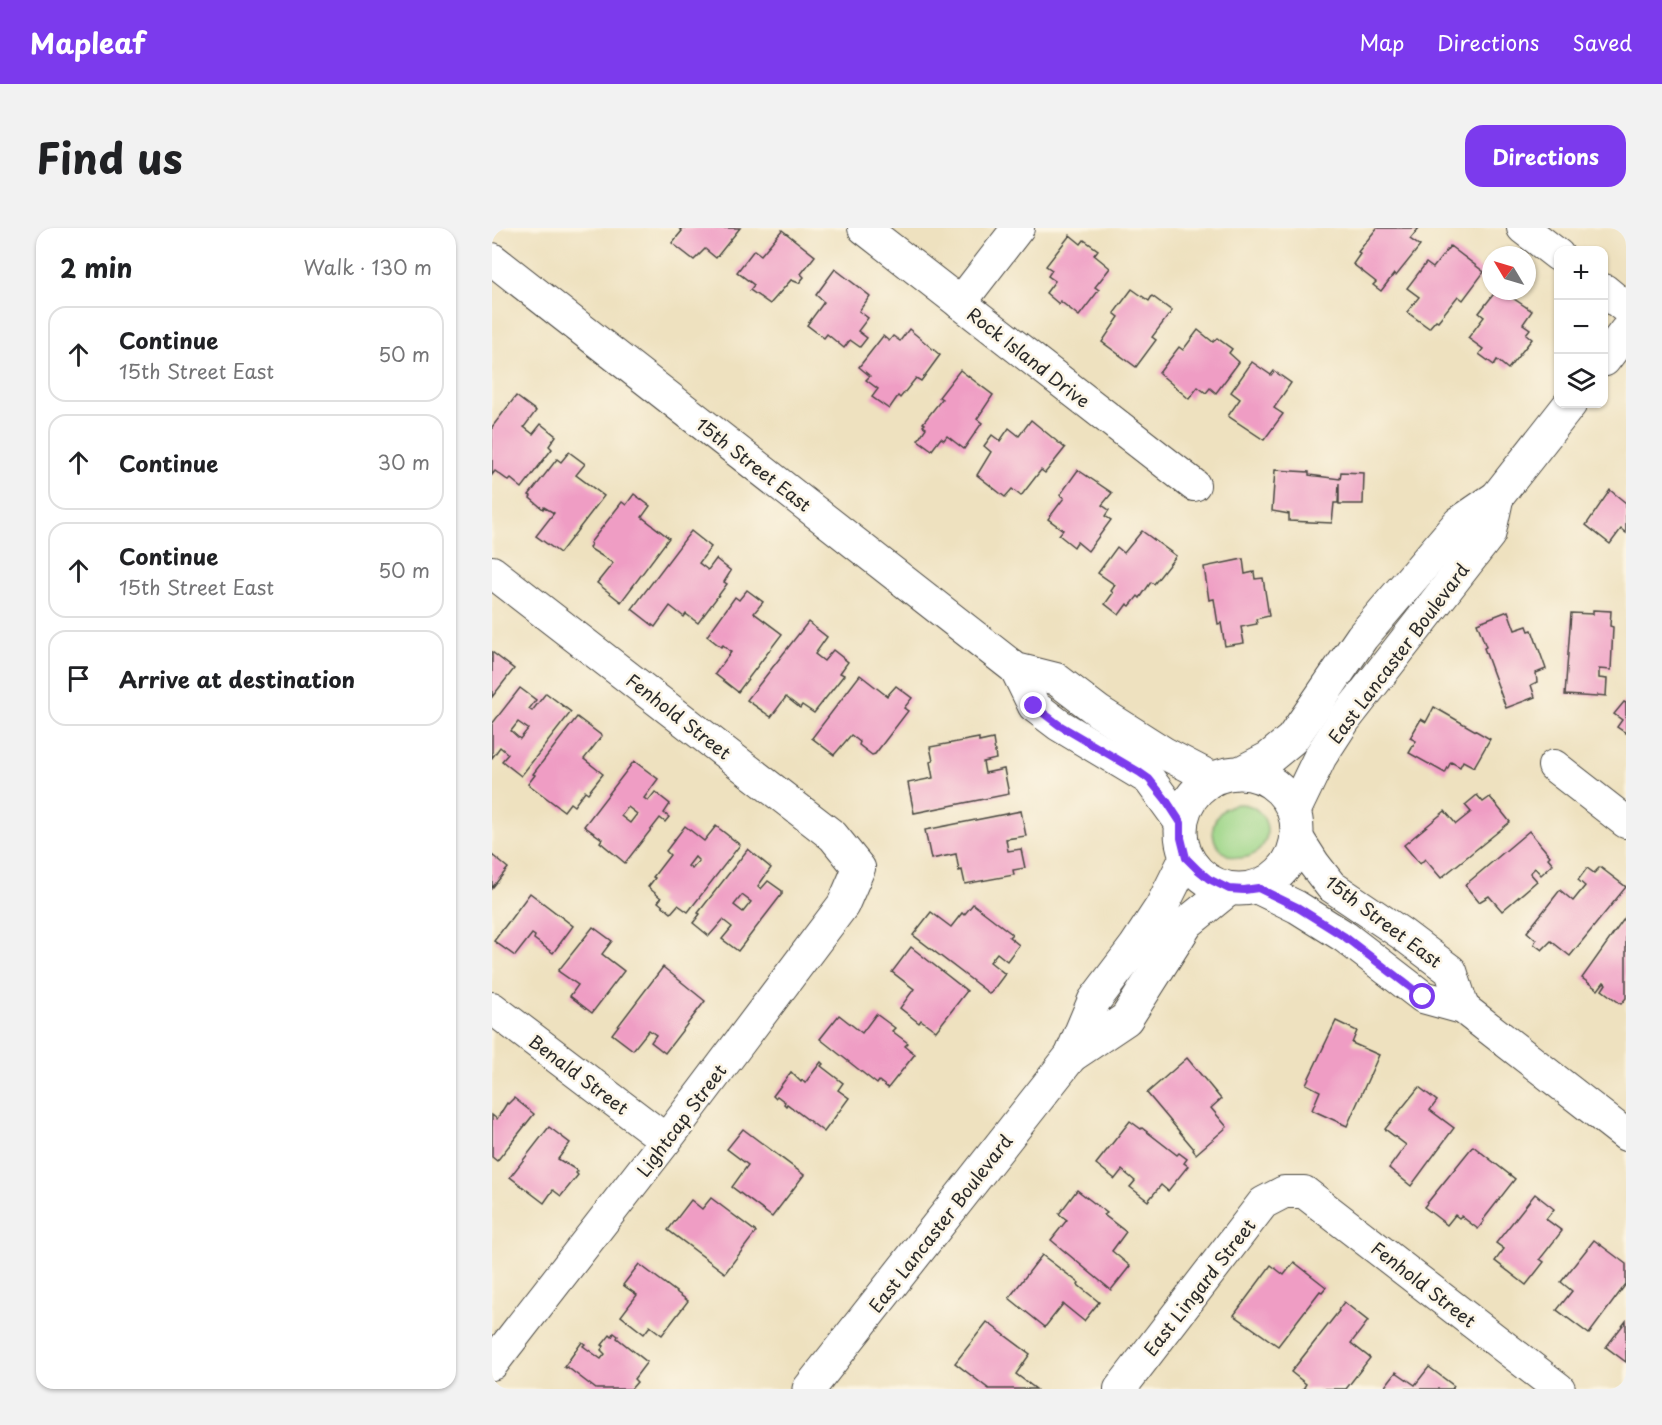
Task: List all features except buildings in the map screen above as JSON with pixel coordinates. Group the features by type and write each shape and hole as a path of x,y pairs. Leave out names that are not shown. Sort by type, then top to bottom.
{"main road":[{"path":"1608,355 1626,331"},
{"name":"East Lancaster Boulevard","path":"1227,775 1269,758 1292,739 1362,637 1459,523 1497,497 1567,408"},
{"name":"East Lancaster Boulevard","path":"1296,824 1320,757 1344,720 1489,534 1497,497"},
{"path":"1227,775 1263,778 1281,791 1296,824 1290,860 1276,877 1244,889 1209,879 1186,858 1181,838 1181,823 1199,789 1227,775"},
{"name":"East Lancaster Boulevard","path":"809,1389 1071,1056 1094,1001 1135,947 1162,906 1186,858"},
{"name":"East Lancaster Boulevard","path":"1071,1056 1126,1019 1187,923 1244,889"}],"street":[{"name":"Rock Island Drive","path":"864,228 1194,485"},
{"path":"960,303 1018,228"},
{"path":"1523,228 1554,252"},
{"name":"15th Street East","path":"492,259 1016,669 1056,680 1098,711 1164,753 1227,775"},
{"path":"1608,293 1626,308"},
{"name":"Fenhold Street","path":"492,572 833,836 859,868"},
{"name":"15th Street East","path":"1016,669 1034,706 1059,725 1149,779 1181,823"},
{"path":"1554,766 1626,822"},
{"name":"15th Street East","path":"1296,824 1314,864 1331,886 1402,934 1451,972 1463,1008"},
{"name":"Lightcap Street","path":"492,1364 666,1140 843,905 859,868"},
{"name":"15th Street East","path":"1244,889 1297,907 1345,937 1423,997 1463,1008 1626,1135"},
{"name":"Benald Street","path":"492,1008 666,1140"},
{"name":"Fenhold Street","path":"1284,1192 1304,1192 1559,1389"},
{"name":"East Lingard Street","path":"1120,1389 1263,1203 1284,1192"}],"green space":[{"path":"1235,804 1245,804 1255,808 1263,816 1267,831 1263,846 1255,854 1245,858 1235,858 1225,854 1217,846 1213,836 1213,826 1217,816 1225,808"}],"route":[{"path":"1034,706 1059,725 1149,779 1181,823 1181,838 1186,858 1209,879 1229,889 1258,888 1297,907 1345,937 1423,997"}]}
